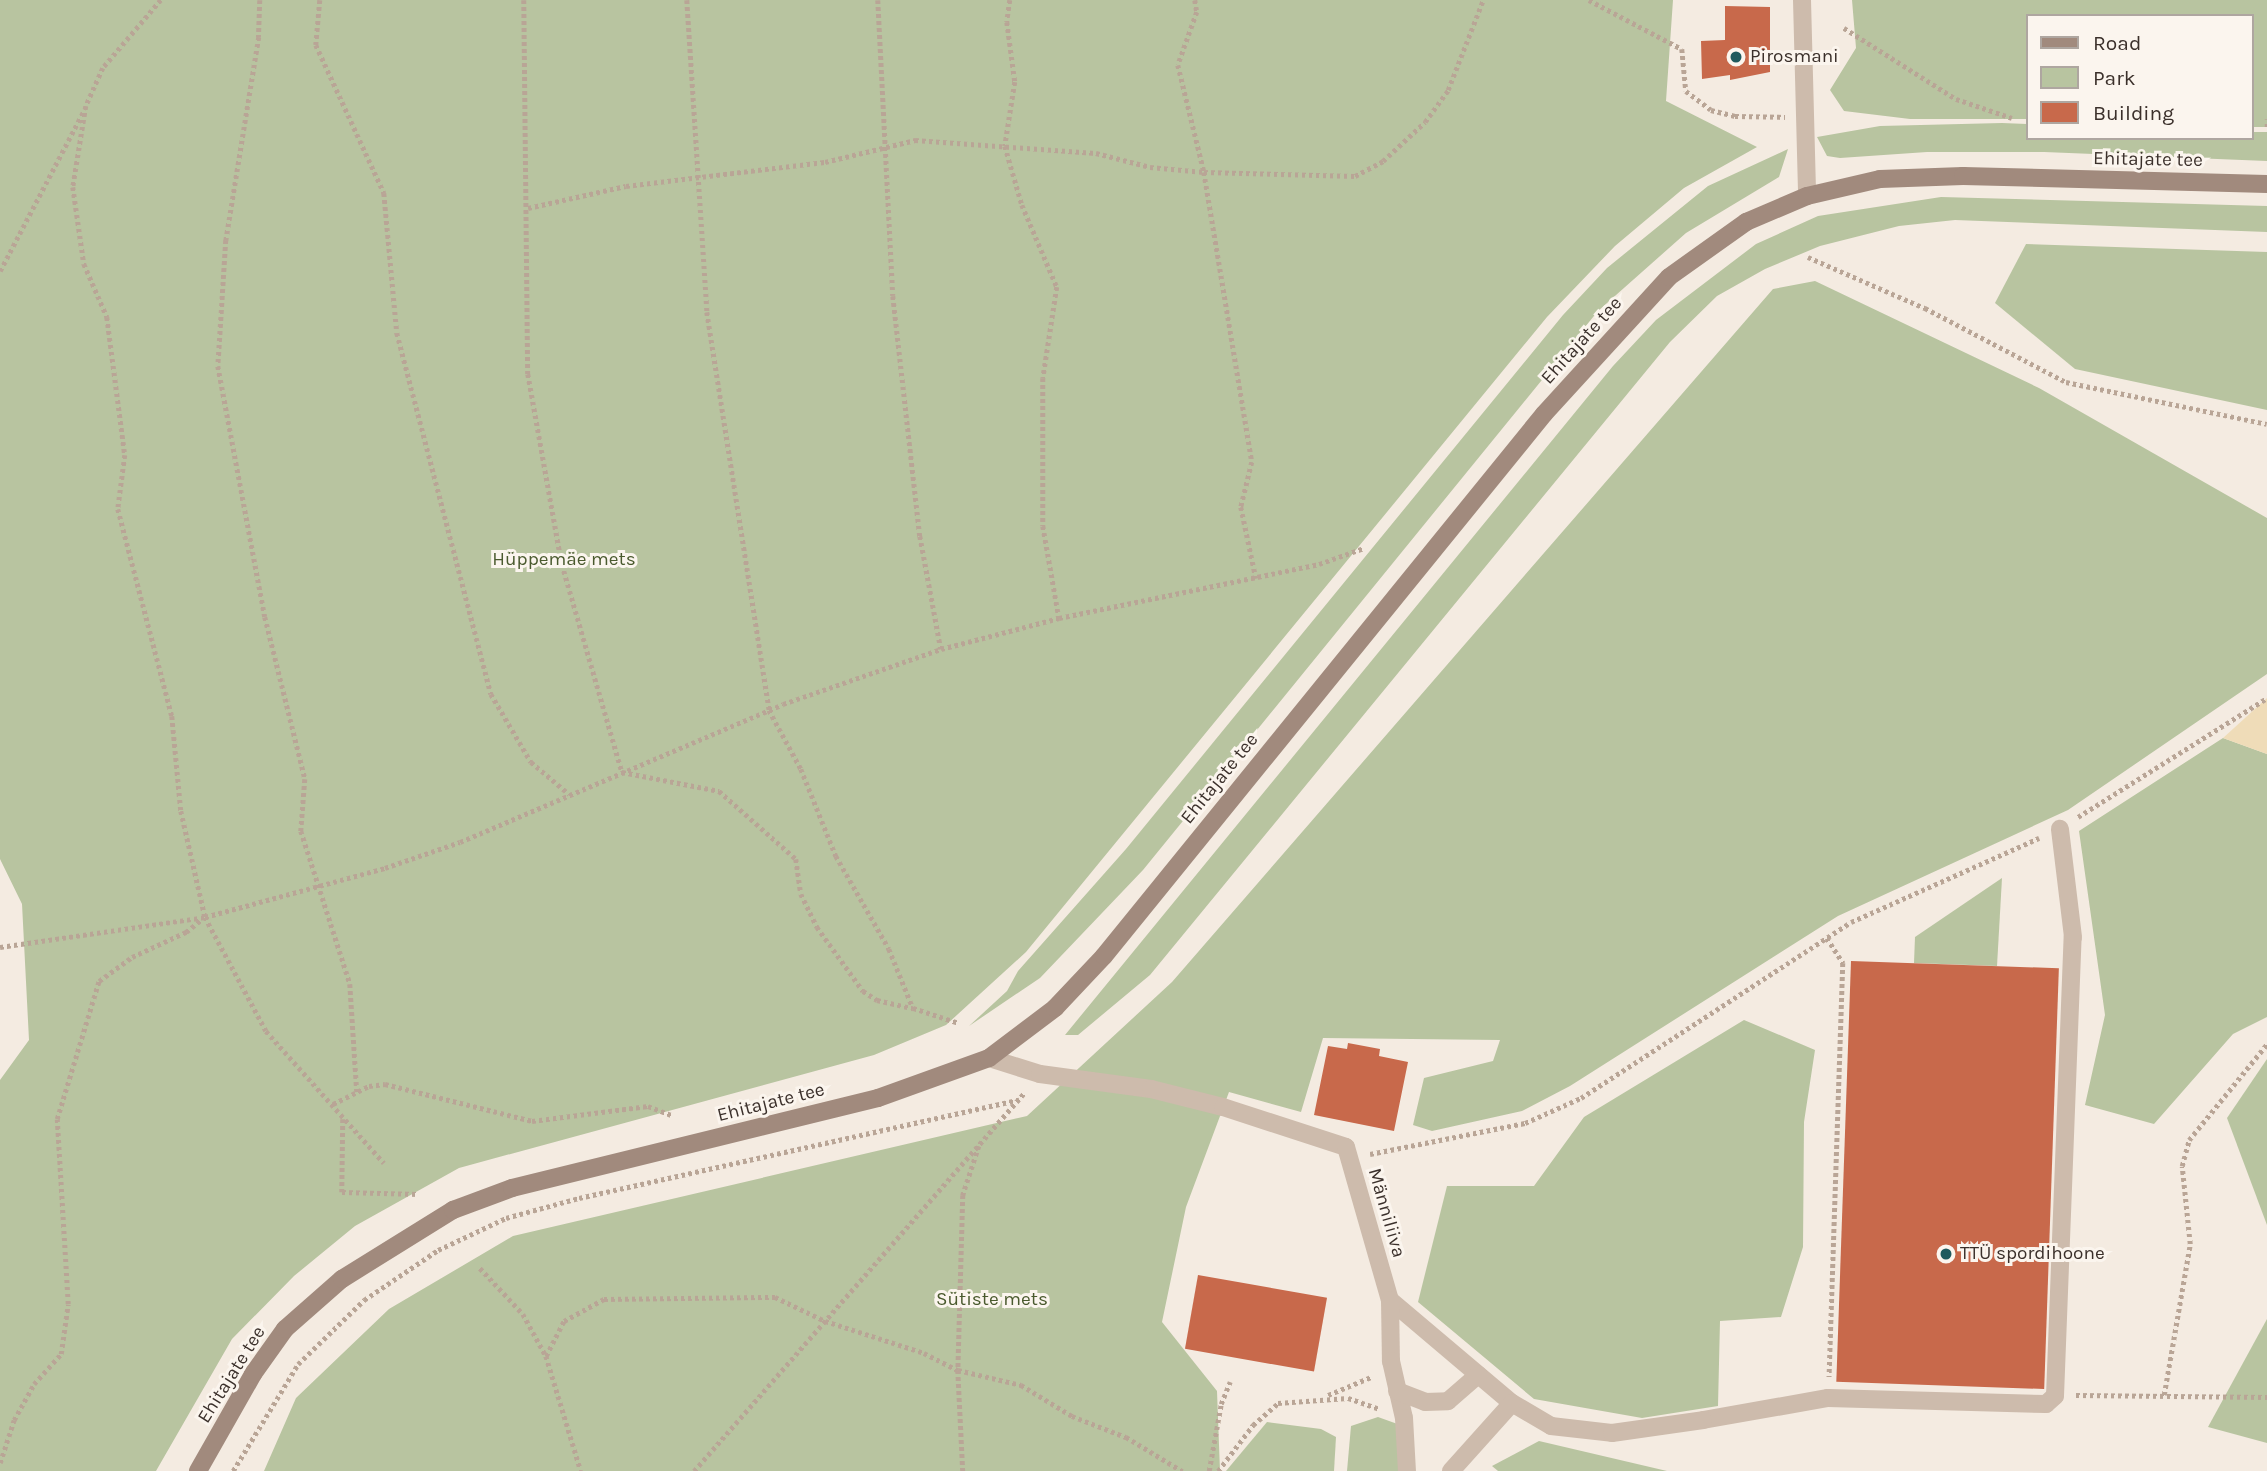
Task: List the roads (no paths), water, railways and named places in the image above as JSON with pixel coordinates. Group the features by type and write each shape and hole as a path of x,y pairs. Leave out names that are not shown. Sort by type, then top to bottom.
{"main road":[{"name":"Ehitajate tee","path":"198,1471 253,1374 285,1329 342,1279 453,1210 512,1188 878,1098 989,1058 1055,1008 1104,957 1544,414 1669,277 1746,222 1807,196 1880,179 1963,176 2267,184"}],"street":[{"path":"1802,0 1807,196"},
{"path":"1390,1300 1513,1403 1550,1426 1612,1433 1828,1398 2046,1404 2055,1396 2073,937 2060,829"},
{"name":"Männiliiva","path":"989,1058 1040,1074 1150,1089 1223,1107 1346,1147 1390,1300 1391,1361 1399,1398 1407,1471"},
{"path":"1399,1398 1425,1402 1448,1401 1478,1375"},
{"path":"1451,1471 1513,1403"}],"place":[{"name":"Pirosmani","path":"1736,57"},
{"name":"TTÜ spordihoone","path":"1946,1254"}],"park label":[{"name":"Hüppemäe mets","path":"564,560"},
{"name":"Sütiste mets","path":"992,1300"}]}
